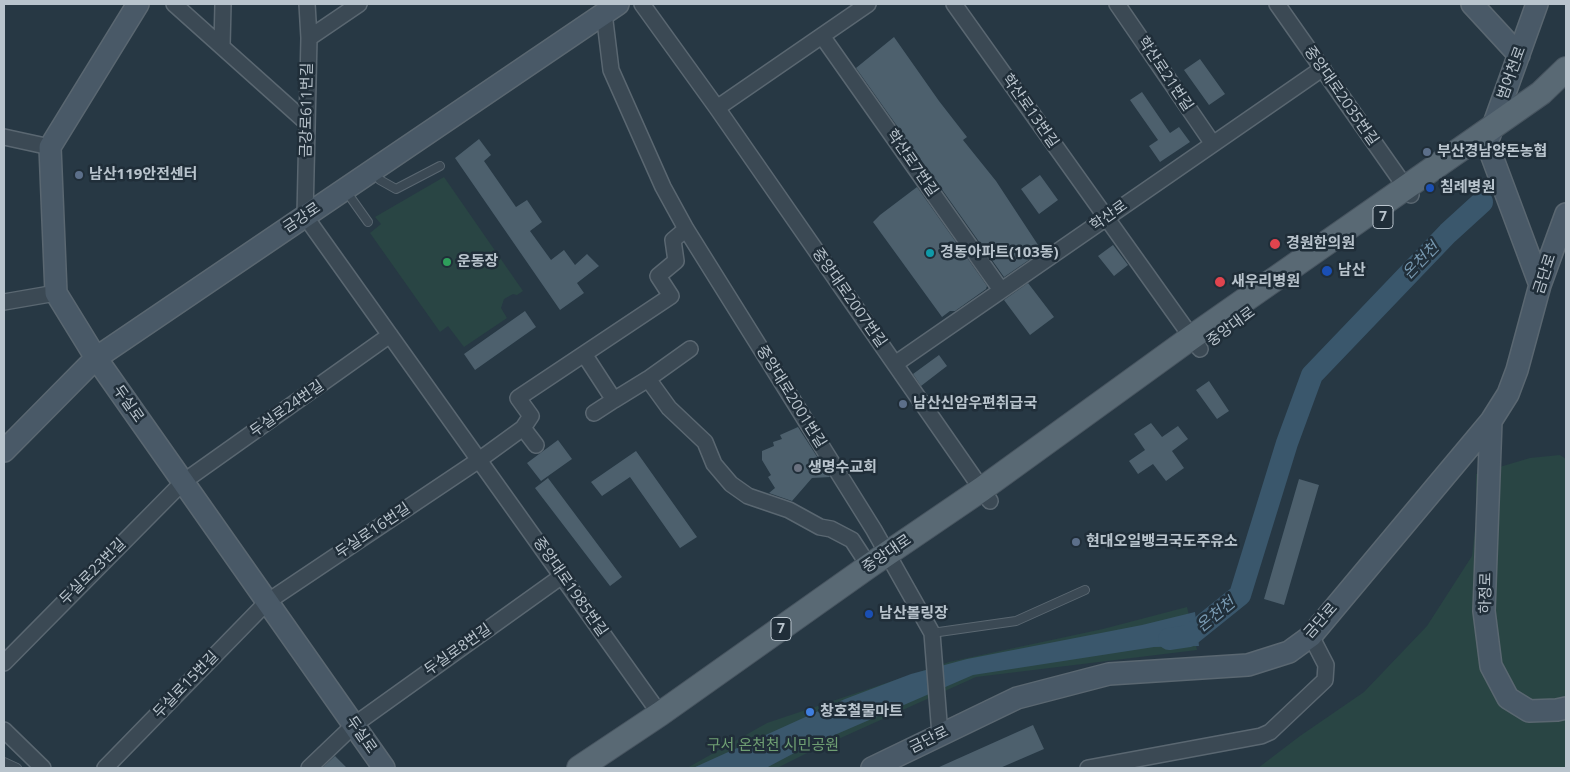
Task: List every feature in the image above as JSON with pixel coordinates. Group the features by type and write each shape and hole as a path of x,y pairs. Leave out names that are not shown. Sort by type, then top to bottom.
{"main road":[{"name":"중앙대로","path":"579,768 1133,395 1196,343 1490,135 1541,94 1566,69"},
{"name":"중앙대로","path":"1490,135 1548,101 1566,84"},
{"name":"중앙대로","path":"602,768 663,728 883,563"}],"street":[{"path":"4,138 50,147 138,4"},
{"path":"174,4 307,123"},
{"path":"222,46 223,4"},
{"name":"금강로611번길","path":"305,216 309,38 307,4"},
{"path":"309,38 359,4"},
{"name":"중앙대로2007번길","path":"642,4 717,108 986,495"},
{"path":"717,108 868,4"},
{"name":"학산로13번길","path":"954,4 1106,218"},
{"name":"학산로21번길","path":"1117,4 1213,144"},
{"name":"중앙대로2035번길","path":"1276,4 1409,192"},
{"path":"1472,4 1519,56"},
{"name":"범어천로","path":"1490,135 1537,4"},
{"name":"금강로","path":"4,451 96,358 611,8"},
{"name":"중앙대로2001번길","path":"611,8 612,70 663,187 686,229 868,521 883,563"},
{"name":"학산로7번길","path":"822,36 1002,290"},
{"name":"학산로","path":"895,364 1322,68"},
{"path":"1490,135 1540,285"},
{"name":"두실로","path":"50,147 56,293 96,358 384,768"},
{"name":"금단로","path":"872,768 1018,698 1109,674 1248,665 1289,652 1311,636 1491,421 1508,394 1517,370 1540,285 1566,214"},
{"name":"중앙대로1985번길","path":"305,216 660,714"},
{"name":"중앙대로","path":"1106,218 1196,343"},
{"path":"479,460 523,428 531,416 518,398 670,296 658,276 676,261 673,240 686,229"},
{"path":"4,302 56,293"},
{"name":"두실로24번길","path":"183,482 390,335"},
{"path":"594,413 648,379 690,349"},
{"path":"584,354 614,400"},
{"path":"648,379 669,408 705,442 714,464 731,484 748,496 789,510 820,527 831,529 852,540 883,563"},
{"name":"하정로","path":"1491,421 1484,611 1492,666 1508,698 1529,711 1566,708"},
{"path":"523,428 536,445"},
{"name":"두실로16번길","path":"267,602 479,460"},
{"name":"두실로23번길","path":"4,663 183,482"},
{"name":"중앙대로","path":"883,563 932,633"},
{"name":"두실로8번길","path":"309,768 354,725 562,576"},
{"name":"두실로15번길","path":"105,768 267,602"},
{"path":"932,633 940,735"},
{"path":"1088,768 1261,736 1270,732 1325,680 1326,664 1311,636"},
{"path":"4,730 43,768"}],"lane":[{"path":"372,170 380,180 396,189 440,166"},
{"path":"344,189 368,222"},
{"path":"932,633 1016,621 1085,590"},
{"path":"4,762 17,768"}],"green space":[{"name":"운동장","path":"444,177 523,291 504,299 501,308 507,318 464,347 448,326 440,332 370,233 381,224 375,217"},
{"path":"1560,455 1566,459 1566,768 1258,768 1300,736 1364,692 1427,626 1472,556 1476,522 1476,474 1530,458"},
{"name":"온천천","path":"1187,607 1197,650 976,677 777,768 687,768 767,723 949,662 1103,629"}],"water":[{"name":"온천천","path":"1195,612 1199,646 1154,647 973,675 800,750 766,768 693,768 845,699 911,674 967,659 1142,625"}],"building":[{"path":"894,37 967,137 963,140 996,181 1042,251 1004,277 856,68"},
{"path":"1200,59 1225,94 1209,105 1184,70"},
{"path":"1142,92 1170,133 1179,127 1190,142 1160,162 1149,146 1158,140 1130,100"},
{"path":"479,139 491,155 484,161 516,207 527,200 542,222 530,231 551,260 564,250 575,265 587,254 599,266 577,283 584,293 560,310 455,158"},
{"path":"1040,175 1058,200 1039,214 1021,189"},
{"name":"경동아파트(103동)","path":"917,187 987,286 986,289 955,311 950,311 942,317 873,222"},
{"path":"1113,245 1128,265 1114,276 1098,256"},
{"path":"1028,283 1054,317 1030,335 1004,300"},
{"path":"525,311 536,327 475,370 464,354"},
{"path":"939,355 947,366 921,386 913,374"},
{"path":"1209,381 1229,411 1217,419 1196,390"},
{"path":"1151,423 1162,437 1178,426 1188,439 1172,451 1184,468 1166,481 1153,464 1138,474 1129,461 1145,450 1134,434"},
{"name":"생명수교회","path":"798,427 830,477 812,478 792,501 769,493 775,488 768,477 771,475 762,460 762,451 774,446 773,442 782,439 780,435"},
{"path":"558,440 572,459 541,481 527,463"},
{"path":"636,451 697,537 680,548 630,477 602,496 591,482"},
{"path":"548,478 622,577 610,586 535,488"},
{"path":"1299,479 1319,485 1284,605 1264,599"},
{"path":"1033,725 1044,749 1000,768 937,768"},
{"path":"335,756 347,768 322,768"}],"waterway":[{"name":"온천천","path":"1169,639 1189,636 1240,595 1287,443 1312,375 1448,233 1482,202"}],"place":[{"name":"부산경남양돈농협","path":"1427,152"},
{"name":"남산119안전센터","path":"79,175"},
{"name":"침례병원","path":"1430,188"},
{"name":"경원한의원","path":"1275,244"},
{"name":"경동아파트(103동)","path":"930,253"},
{"name":"운동장","path":"447,262"},
{"name":"남산","path":"1327,271"},
{"name":"새우리병원","path":"1220,282"},
{"name":"남산신암우편취급국","path":"903,404"},
{"name":"생명수교회","path":"798,468"},
{"name":"현대오일뱅크국도주유소","path":"1076,542"},
{"name":"남산볼링장","path":"869,614"},
{"name":"창호철물마트","path":"810,712"}],"park label":[{"name":"구서 온천천 시민공원","path":"773,746"}]}
